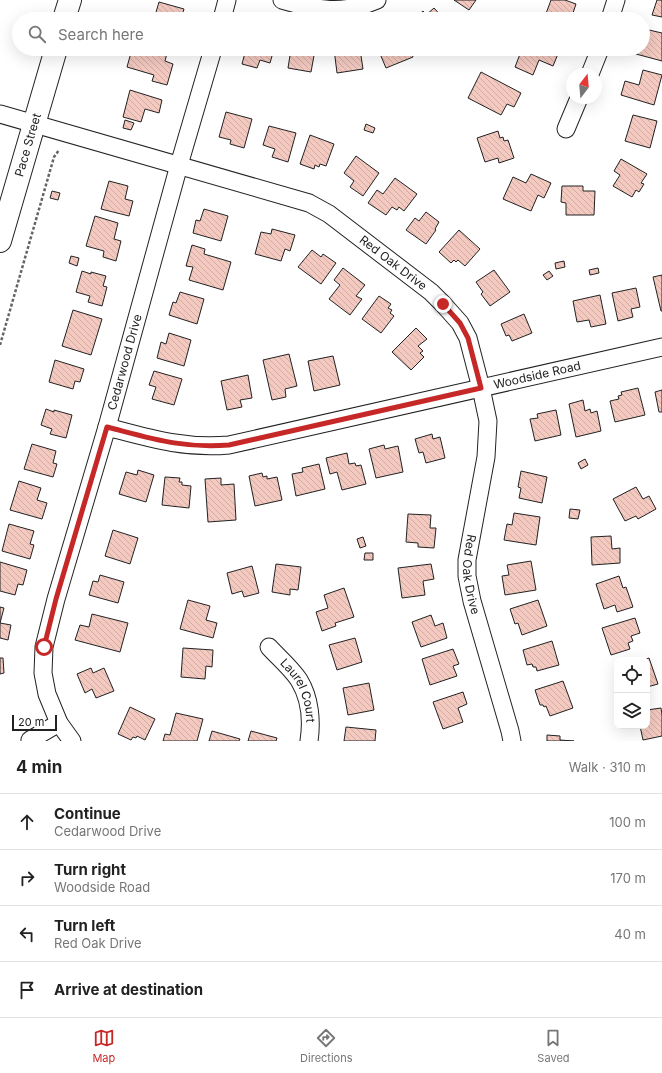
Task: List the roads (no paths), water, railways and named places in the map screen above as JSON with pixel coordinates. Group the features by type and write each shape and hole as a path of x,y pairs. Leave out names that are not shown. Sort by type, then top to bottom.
{"main road":[{"path":"66,12 70,0"},
{"name":"Pace Street","path":"0,241 54,56"}],"street":[{"path":"224,12 228,0"},
{"path":"282,0 312,8 332,10 354,8 377,0"},
{"path":"612,12 616,0"},
{"name":"Cedarwood Drive","path":"72,741 59,723 51,707 44,679 44,647 56,599 107,427 211,56"},
{"path":"592,68 597,56"},
{"path":"566,129 576,104"},
{"name":"Red Oak Drive","path":"0,114 302,200 328,214 431,292 460,323 468,338 488,421 486,456 468,554 467,576 472,601 512,741"},
{"name":"Woodside Road","path":"107,427 178,444 205,446 229,445 662,347"},
{"name":"Laurel Court","path":"269,647 293,673 302,686 309,707 309,741"},
{"path":"30,740 59,723"}]}
